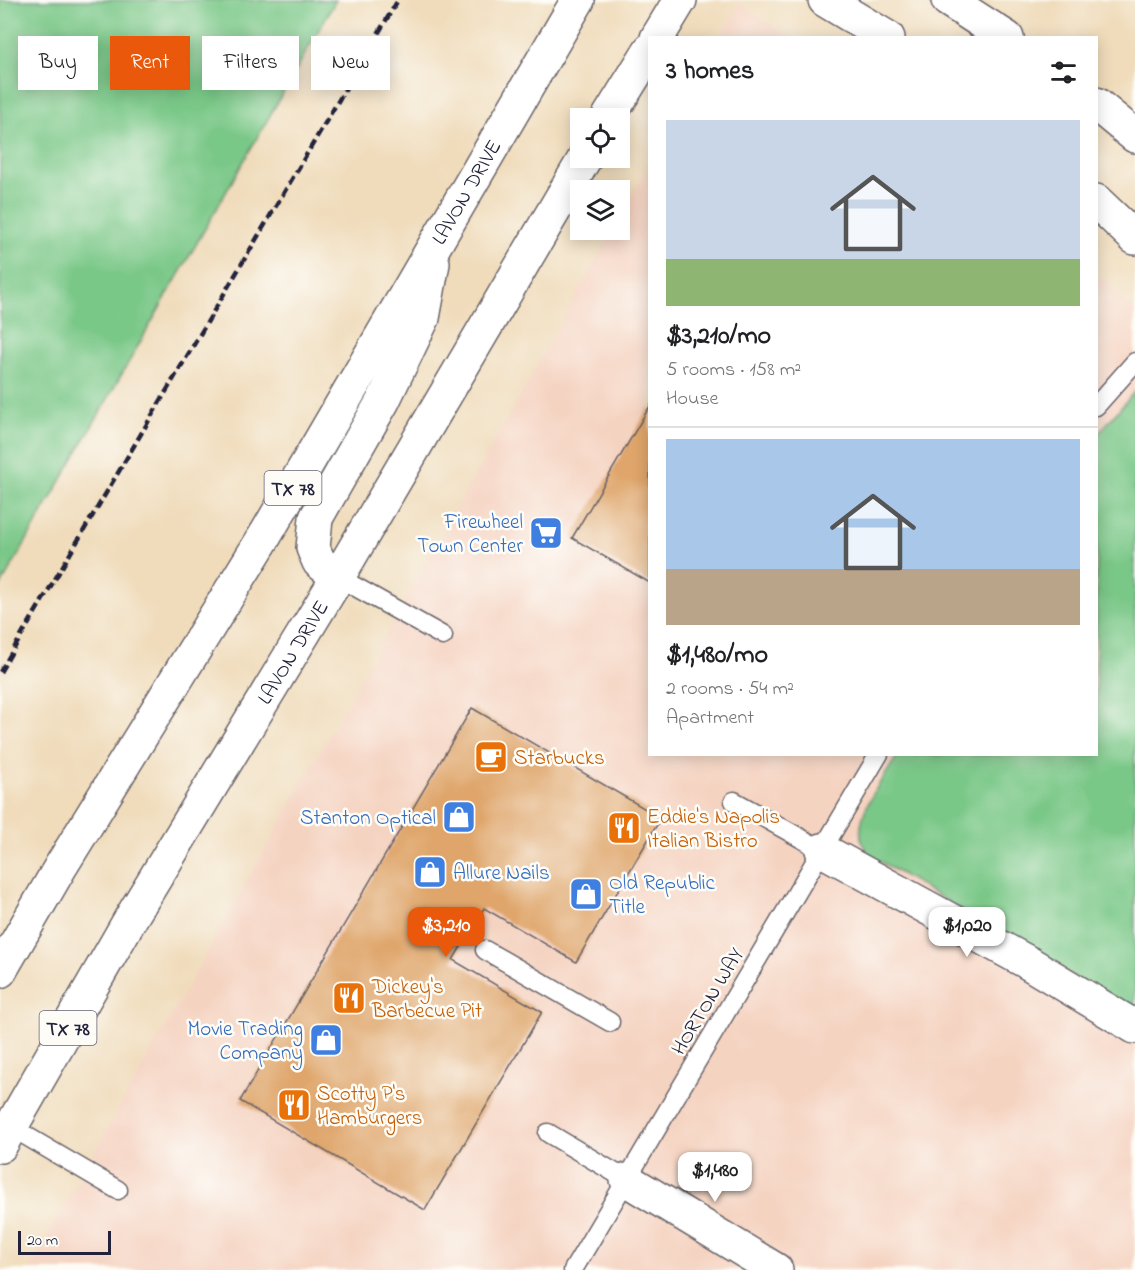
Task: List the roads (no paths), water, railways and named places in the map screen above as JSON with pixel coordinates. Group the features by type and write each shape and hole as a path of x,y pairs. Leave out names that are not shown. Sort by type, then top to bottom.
{"main road":[{"name":"LAVON DRIVE","path":"0,971 61,866 266,534 578,0"},
{"path":"658,36 680,0"},
{"path":"825,0 885,36"},
{"path":"948,0 1004,36"},
{"path":"614,108 648,53"},
{"path":"1098,106 1135,136"},
{"name":"LAVON DRIVE","path":"5,1136 130,918 338,577 579,168"},
{"path":"1098,203 1135,238"},
{"path":"338,577 320,562 313,548 316,518 383,401 423,318 437,242"},
{"path":"822,850 1027,962 1135,1027"},
{"path":"627,1180 776,1270"}],"lane":[{"path":"1098,404 1135,362"},
{"path":"338,577 443,636"},
{"name":"HORTON WAY","path":"573,1270 878,756"},
{"path":"734,801 822,850"},
{"path":"485,950 610,1022"},
{"path":"548,1133 627,1180"},
{"path":"5,1136 118,1190"}],"railway":[{"path":"0,672 398,0"}],"place":[{"name":"Firewheel Town Center","path":"546,533"},
{"name":"Starbucks","path":"491,757"},
{"name":"Stanton Optical","path":"459,817"},
{"name":"Eddie's Napolis Italian Bistro","path":"624,828"},
{"name":"Allure Nails","path":"430,872"},
{"name":"Old Republic Title","path":"586,894"},
{"name":"Dickey's Barbecue Pit","path":"349,998"},
{"name":"Movie Trading Company","path":"326,1040"},
{"name":"Scotty P's Hamburgers","path":"294,1105"}]}
